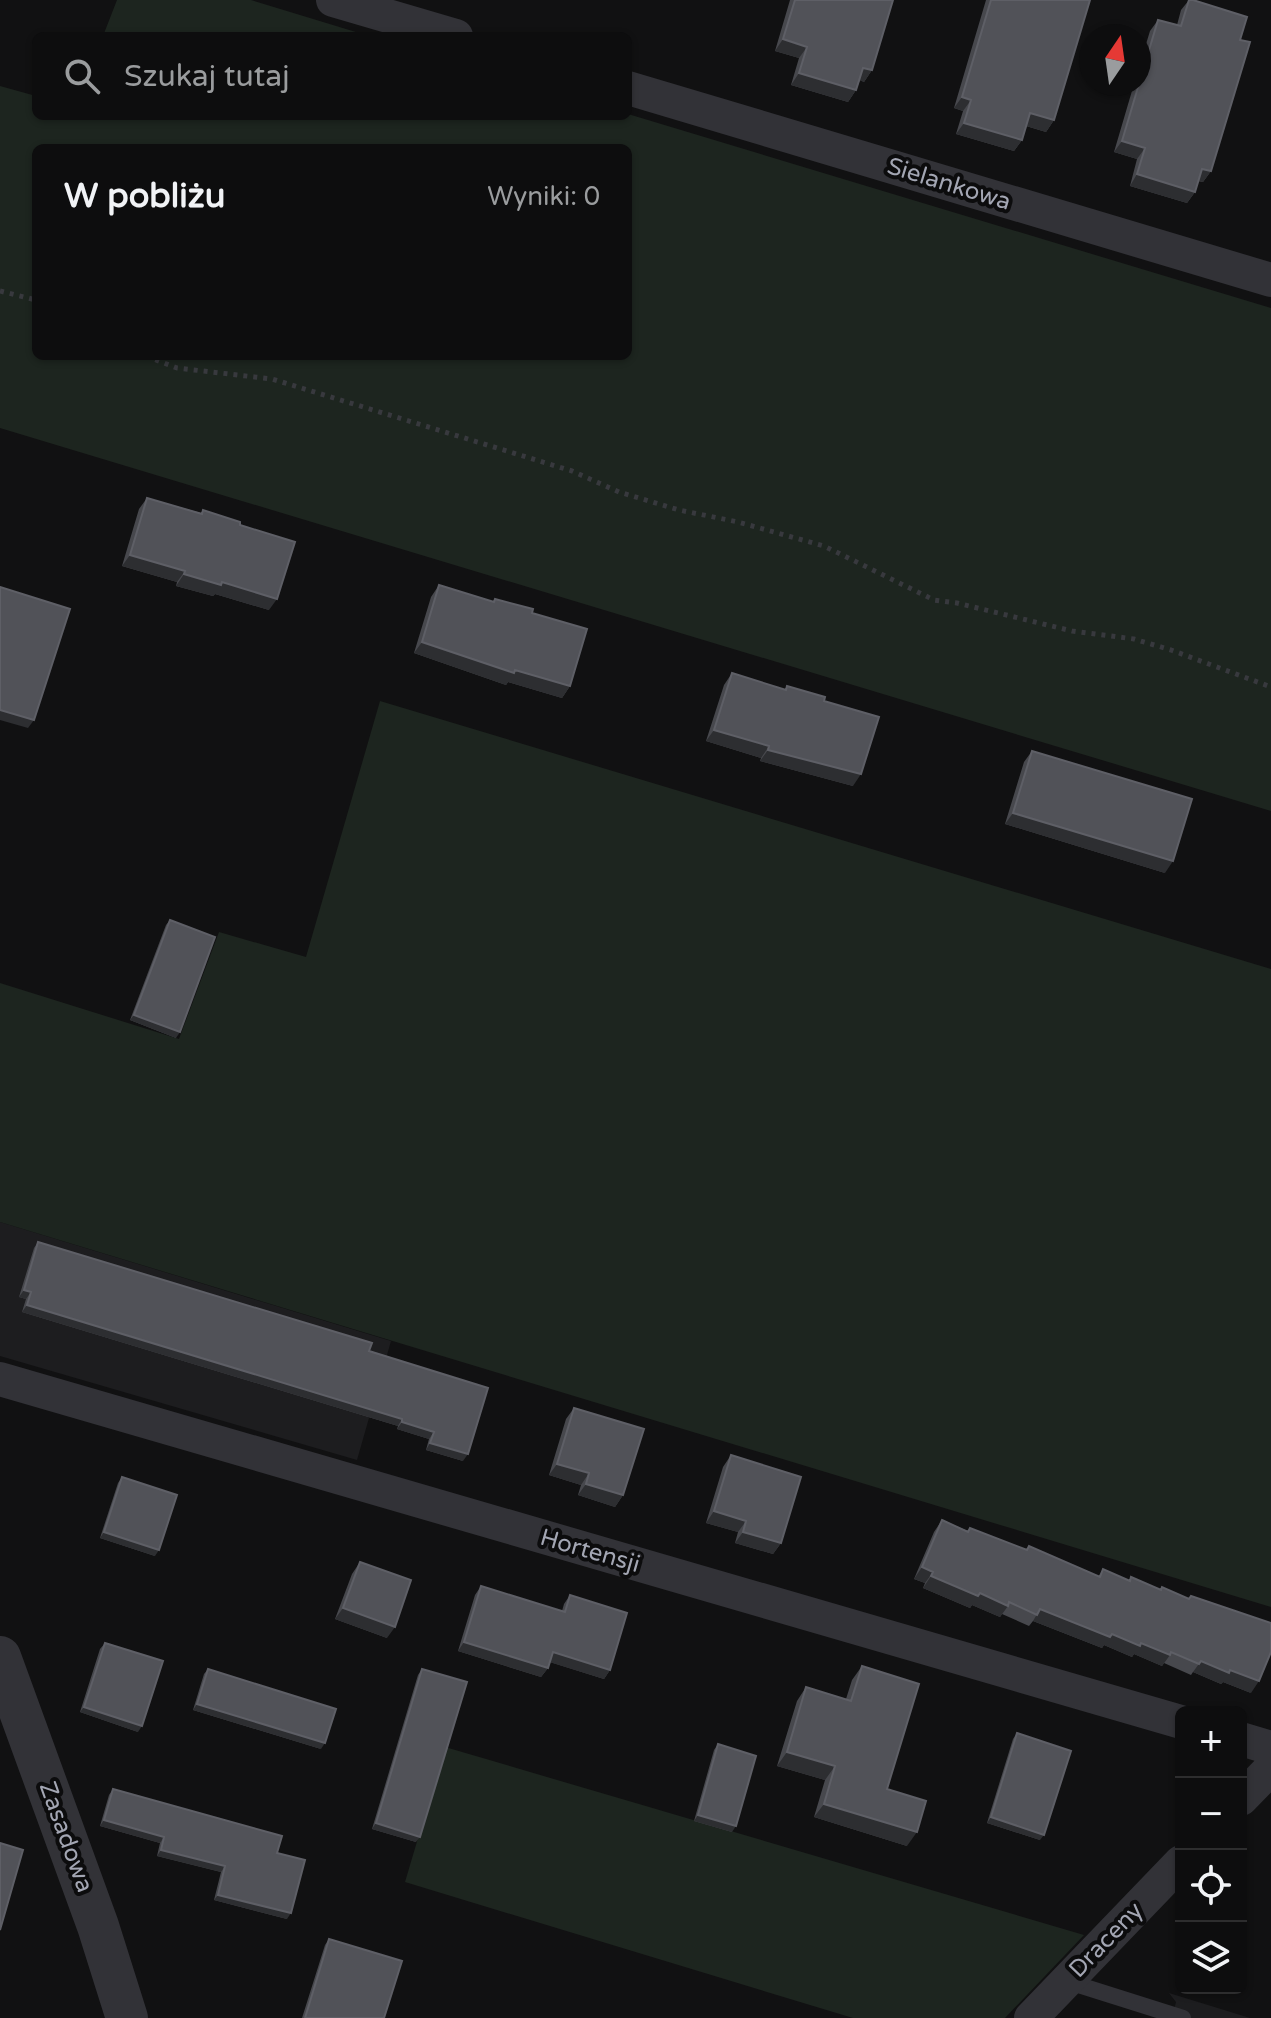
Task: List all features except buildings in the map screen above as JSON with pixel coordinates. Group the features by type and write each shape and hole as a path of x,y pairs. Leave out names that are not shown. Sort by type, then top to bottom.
{"street":[{"path":"333,0 442,32"},
{"name":"Sielankowa","path":"632,89 1271,280"},
{"name":"Hortensji","path":"0,1379 1175,1720"},
{"name":"Zasadowa","path":"0,1657 98,1926 127,2018"},
{"path":"1247,1741 1271,1748"},
{"path":"1247,1793 1271,1768"},
{"name":"Draceny","path":"1031,2018 1175,1868"}],"lane":[{"path":"1066,1981 1183,2018"}],"path":[{"path":"0,291 32,299"},
{"path":"156,360 177,368 272,379 572,471 619,492 824,546 934,600 1072,631 1134,639 1271,687"}],"shaded area":[{"path":"117,0 251,0 356,32 105,32"},
{"path":"0,86 32,95 32,120 632,120 632,115 1271,308 1271,811 0,428"},
{"path":"380,701 1271,969 1271,1607 0,1222 0,983 179,1039 219,932 306,957"},
{"path":"0,1222 391,1341 357,1460 0,1356"},
{"path":"445,1747 1084,1935 1005,2018 853,2018 405,1882"},
{"path":"1169,1993 1250,2018 1172,2018 1176,2002"}]}
